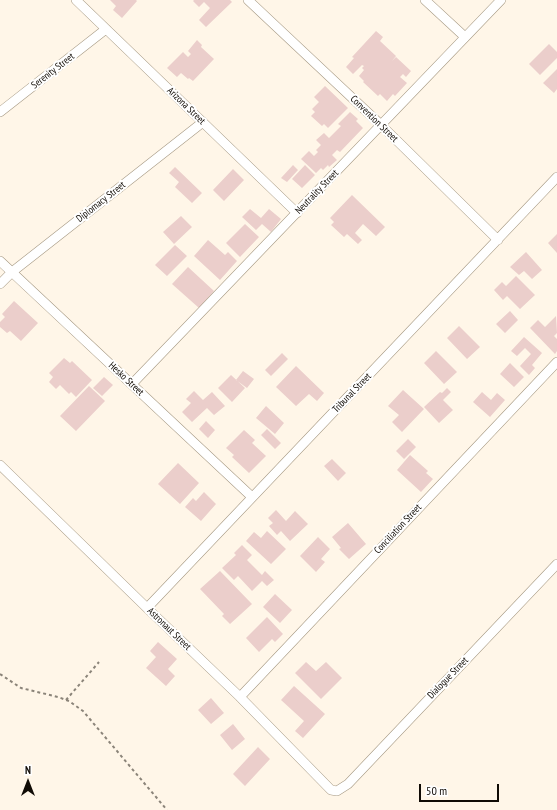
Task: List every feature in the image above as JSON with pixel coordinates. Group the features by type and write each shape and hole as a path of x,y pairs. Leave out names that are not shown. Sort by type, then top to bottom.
{"street":[{"name":"Arizona Street","path":"76,0 297,212"},
{"name":"Convention Street","path":"248,0 381,125 498,240"},
{"path":"426,0 465,37"},
{"name":"Neutrality Street","path":"132,384 501,0"},
{"name":"Serenity Street","path":"0,112 106,29"},
{"name":"Diplomacy Street","path":"0,284 12,272 203,122"},
{"name":"Tribunal Street","path":"147,608 557,177"},
{"name":"Hesko Street","path":"0,261 252,497"},
{"name":"Conciliation Street","path":"240,697 557,362"},
{"name":"Astronaut Street","path":"0,465 240,697 331,790 337,791"},
{"name":"Dialogue Street","path":"337,791 348,784 557,564"}],"path":[{"path":"66,700 99,662"},
{"path":"0,674 21,688 66,700 83,711 167,810"}],"building":[{"path":"110,0 137,1 122,18 113,10 116,6"},
{"path":"230,0 232,2 206,27 199,20 210,8 204,2 199,7 193,1"},
{"path":"376,31 383,37 380,41 396,56 392,61 396,57 411,71 406,77 403,74 400,77 407,83 395,96 393,94 387,101 380,94 378,96 363,82 364,81 359,76 364,70 362,68 364,66 362,65 353,74 346,67 354,58 352,57"},
{"path":"197,40 202,45 201,47 214,59 193,81 181,73 177,77 167,68 183,52 188,57 191,54 188,51"},
{"path":"549,44 557,52 557,58 540,75 529,64"},
{"path":"557,69 557,89 554,93 543,83"},
{"path":"325,86 348,108 328,128 324,124 322,126 311,116 315,112 312,109 319,102 314,97"},
{"path":"350,112 358,119 356,121 363,128 340,152 337,150 332,155 337,160 329,167 328,165 323,170 321,168 316,173 301,159 309,151 314,156 318,152 316,150 321,145 316,140 324,133 329,138 341,126 338,124"},
{"path":"293,165 298,170 287,182 281,178"},
{"path":"305,165 315,175 302,188 292,179"},
{"path":"175,167 202,193 192,203 175,187 179,182 169,173"},
{"path":"233,169 244,180 224,201 213,190"},
{"path":"352,195 385,227 376,236 363,224 355,233 362,240 358,244 347,234 344,237 331,225 334,222 330,218"},
{"path":"250,209 261,218 269,209 281,219 271,232 262,224 256,230 242,217"},
{"path":"181,216 192,227 174,244 163,232"},
{"path":"245,224 259,237 240,257 226,243"},
{"path":"557,234 557,253 548,243"},
{"path":"208,240 225,255 228,252 237,261 220,280 194,256"},
{"path":"175,245 187,256 167,276 155,265"},
{"path":"526,252 542,270 532,279 524,271 519,275 510,267"},
{"path":"188,267 214,291 199,308 172,284"},
{"path":"516,276 535,295 520,309 507,296 503,300 494,290 502,282 506,286"},
{"path":"14,301 38,323 21,341 10,331 7,333 0,327 0,322 5,317 2,314"},
{"path":"510,311 518,320 505,333 496,324"},
{"path":"556,316 557,333 554,336 557,339 557,351 555,354 530,328 538,320 545,327"},
{"path":"459,326 480,347 467,359 447,338"},
{"path":"524,337 542,353 532,365 535,368 529,375 520,366 531,354 525,348 517,356 511,351"},
{"path":"436,351 457,372 444,384 424,363"},
{"path":"282,353 288,359 271,376 265,370"},
{"path":"64,358 70,363 72,361 92,380 76,397 71,392 69,394 60,385 56,389 49,382 53,377 49,373"},
{"path":"510,363 524,377 514,387 500,374"},
{"path":"296,366 324,393 317,401 309,394 296,406 276,387"},
{"path":"243,371 254,379 247,388 236,380"},
{"path":"231,375 245,388 232,402 218,388"},
{"path":"104,377 113,385 102,396 93,388"},
{"path":"89,386 105,401 76,431 60,416"},
{"path":"447,388 451,392 443,400 453,410 439,423 424,407 440,392 442,393"},
{"path":"403,390 424,409 402,432 392,422 399,415 388,406"},
{"path":"194,391 203,400 212,392 225,406 214,415 207,408 192,422 182,412 191,403 186,399"},
{"path":"482,392 491,400 497,393 505,400 490,417 473,402"},
{"path":"266,406 284,423 275,434 256,418"},
{"path":"206,421 215,430 208,438 199,429"},
{"path":"267,429 281,443 275,449 261,435"},
{"path":"244,430 255,440 252,443 266,456 249,473 232,457 234,455 226,448"},
{"path":"408,439 416,447 404,459 396,451"},
{"path":"410,455 428,471 426,473 433,479 421,492 397,470"},
{"path":"332,459 346,473 338,481 324,466"},
{"path":"178,463 199,483 180,504 158,484"},
{"path":"204,492 216,504 201,521 185,507 193,498 196,501"},
{"path":"276,510 286,521 295,511 308,524 290,541 281,531 277,535 269,526 273,523 268,518"},
{"path":"348,523 366,544 349,559 339,549 341,548 332,537"},
{"path":"267,531 286,549 271,564 246,541 254,532 261,538"},
{"path":"318,537 330,549 321,559 325,562 316,572 300,556"},
{"path":"242,545 252,555 247,560 262,575 265,571 274,580 267,586 262,581 252,591 238,576 234,580 222,568 236,555 234,553"},
{"path":"220,571 252,604 230,624 222,616 224,614 200,589"},
{"path":"275,594 292,610 280,623 263,607"},
{"path":"267,617 283,634 275,642 272,639 259,652 246,638"},
{"path":"158,642 177,659 168,669 175,676 166,686 146,668 156,657 150,651"},
{"path":"306,662 316,671 326,662 342,678 321,699 295,673"},
{"path":"294,686 325,714 303,738 295,731 304,721 281,700"},
{"path":"211,698 224,713 211,724 198,710"},
{"path":"233,724 245,739 232,750 220,735"},
{"path":"258,747 270,759 245,786 233,774"}]}
